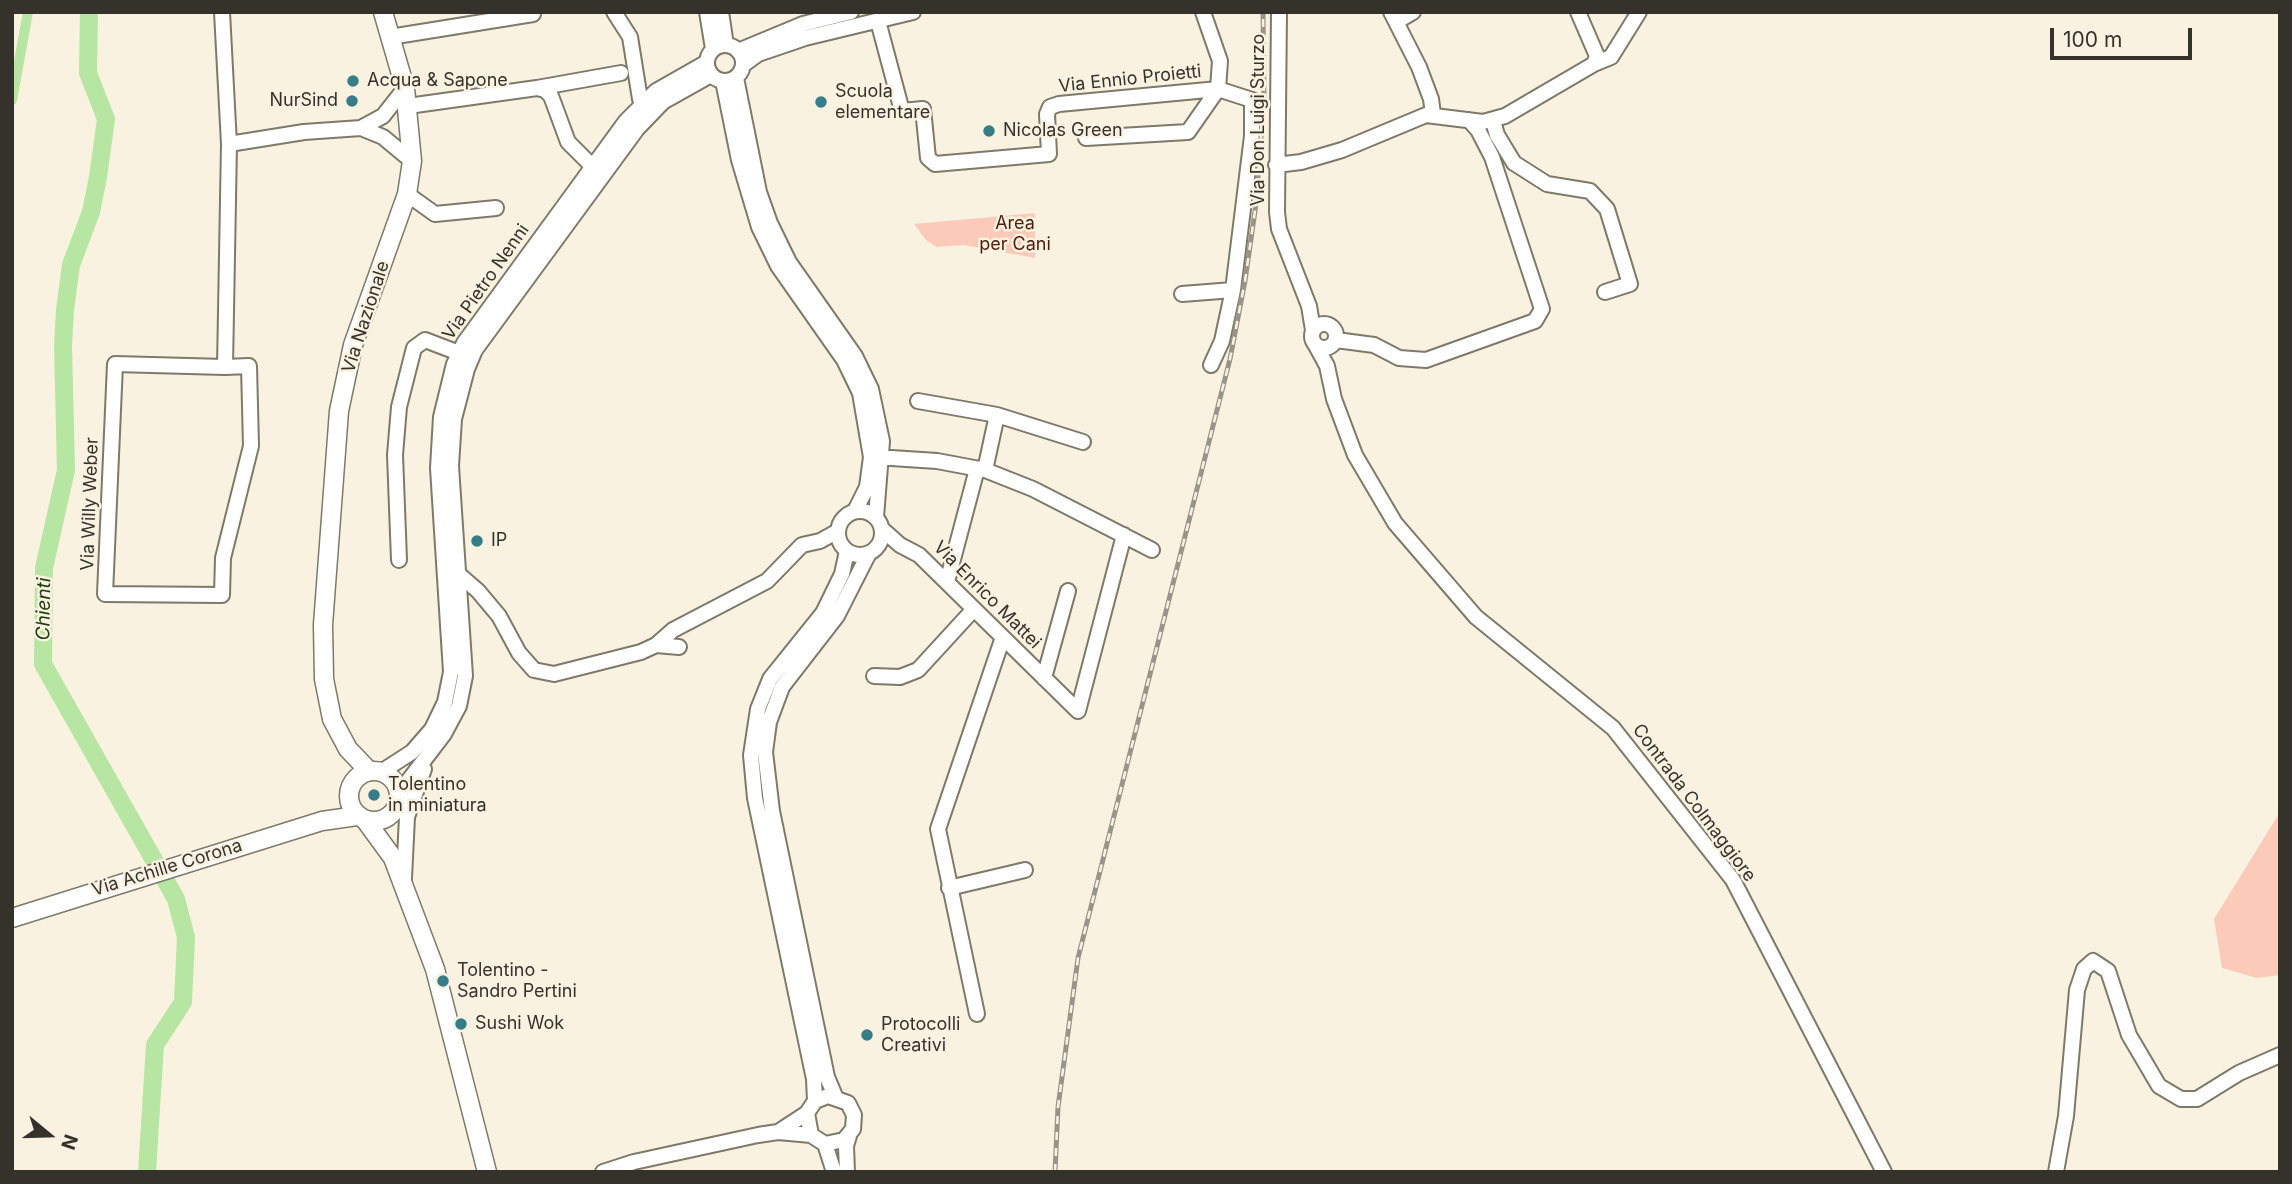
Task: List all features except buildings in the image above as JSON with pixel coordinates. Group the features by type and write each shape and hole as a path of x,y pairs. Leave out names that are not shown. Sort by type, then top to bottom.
{"main road":[{"name":"Via Nazionale","path":"375,772 348,749 332,719 324,679 323,625 339,411 353,345 407,194 412,160 411,127 405,88 383,12"},
{"name":"Via Nazionale","path":"348,749 351,789"},
{"path":"361,818 382,821 389,817 397,806 399,793 393,780 375,772 351,789 361,818 393,858"},
{"name":"Via Achille Corona","path":"322,821 351,789"},
{"path":"389,817 393,858 435,969 487,1172"},
{"name":"Via Achille Corona","path":"12,918 322,821 361,818"}],"street":[{"path":"222,12 229,144 225,367"},
{"path":"614,12 630,37 647,108"},
{"path":"707,12 725,63"},
{"path":"721,12 725,63 759,227 778,266 844,360 860,393 877,457 882,538 872,551 837,616 782,687 772,711 765,752 772,811 827,1077 835,1096 852,1109 855,1122 845,1146 848,1172"},
{"path":"725,63 803,24 851,12"},
{"path":"725,63 805,38 913,12"},
{"path":"1086,138 1188,132 1218,89 1220,61 1203,12"},
{"name":"Via Don Luigi Sturzo","path":"1279,12 1276,165 1279,229 1309,306 1335,399 1355,455 1393,520"},
{"path":"1413,12 1393,17 1423,78 1433,114"},
{"path":"1578,12 1597,56 1594,64"},
{"path":"1276,165 1301,162 1342,150 1433,114 1493,121 1611,57 1639,12"},
{"path":"390,37 533,14"},
{"name":"Via Ennio Proietti","path":"878,21 902,111 923,109 930,162 1049,154 1047,114 1050,107 1218,89"},
{"name":"Via Pietro Nenni","path":"466,355 647,108 656,91 725,63"},
{"path":"408,106 621,73"},
{"path":"229,144 304,132 361,128 383,116 405,88"},
{"path":"537,88 551,96 568,142 593,167"},
{"path":"1211,365 1222,341 1233,290 1251,149 1252,100 1218,89"},
{"name":"Via Pietro Nenni","path":"375,772 412,752 432,729 445,702 451,672 454,634 438,468 440,417 466,355 593,167 647,108"},
{"path":"383,116 411,127"},
{"path":"1317,332 1322,348 1334,342 1374,345 1399,358 1426,360 1535,321 1542,309 1492,157 1478,130 1469,120"},
{"path":"1493,121 1514,163"},
{"path":"383,137 411,127"},
{"path":"361,128 383,137 412,160"},
{"path":"1492,157 1497,150 1506,150"},
{"path":"1492,157 1514,163 1547,184 1590,191 1606,209 1630,284 1605,292"},
{"path":"407,194 435,214 496,208"},
{"path":"1182,294 1233,290"},
{"name":"Via Don Luigi Sturzo","path":"1317,332 1334,328 1334,342 1327,366"},
{"path":"398,560 395,455 406,373 419,341 466,355"},
{"name":"Via Willy Weber","path":"115,364 225,367 249,366 251,446 223,558 222,595 106,594 115,364"},
{"path":"918,401 997,415 1083,442"},
{"path":"947,582 997,415"},
{"path":"877,457 937,461 981,470 1034,489 1152,550"},
{"path":"656,645 673,630 767,581 802,545 820,541 838,531 844,518 855,511 877,457"},
{"path":"855,511 864,511 879,523"},
{"name":"Contrada Colmaggiore","path":"1393,520 1476,617 1613,728 1733,880 1884,1172"},
{"name":"Via Enrico Mattei","path":"879,523 900,545 919,555 1078,711 1124,535"},
{"path":"811,1135 814,1079 755,798 751,755 758,709 770,679 823,612 842,574 845,549 838,531"},
{"path":"820,541 856,555 900,545"},
{"path":"450,571 499,616 519,653 534,670 544,675 590,666 656,645 678,647"},
{"name":"Via Enrico Mattei","path":"1044,678 1068,590"},
{"path":"874,676 901,677 918,670 974,609"},
{"name":"Via Pietro Nenni","path":"399,793 435,745 459,706 465,676 454,634"},
{"path":"977,1014 938,830 1002,639"},
{"path":"404,887 407,817 412,797 435,745"},
{"path":"949,888 1025,870"},
{"path":"2056,1172 2066,1116 2077,990 2084,969 2093,961 2108,971 2129,1035 2159,1086 2181,1099 2197,1099 2239,1073 2280,1055"},
{"path":"778,1132 811,1107 835,1096"},
{"path":"603,1172 634,1162 778,1132 811,1135 825,1144 838,1143 849,1136"},
{"path":"825,1144 834,1172"}],"green space":[{"name":"Area per Cani","path":"1035,213 1035,258 964,245 936,247 926,240 914,224"},
{"path":"2280,812 2280,975 2257,978 2222,968 2214,919"}],"waterway":[{"path":"12,100 28,12"},
{"name":"Chienti","path":"89,12 88,73 106,119 91,212 71,265 65,310 63,345 66,470 44,568 43,664 176,899 186,937 183,1002 155,1045 147,1172"}],"railway":[{"path":"1055,1172 1058,1107 1078,958 1230,359 1245,281 1256,204 1264,97 1263,12"}],"place":[{"name":"Acqua & Sapone","path":"353,81"},
{"name":"NurSind","path":"352,101"},
{"name":"Scuola elementare","path":"821,102"},
{"name":"Nicolas Green","path":"989,131"},
{"name":"IP","path":"477,541"},
{"name":"Tolentino in miniatura","path":"374,795"},
{"name":"Tolentino - Sandro Pertini","path":"443,981"},
{"name":"Sushi Wok","path":"461,1024"},
{"name":"Protocolli Creativi","path":"867,1035"}]}
